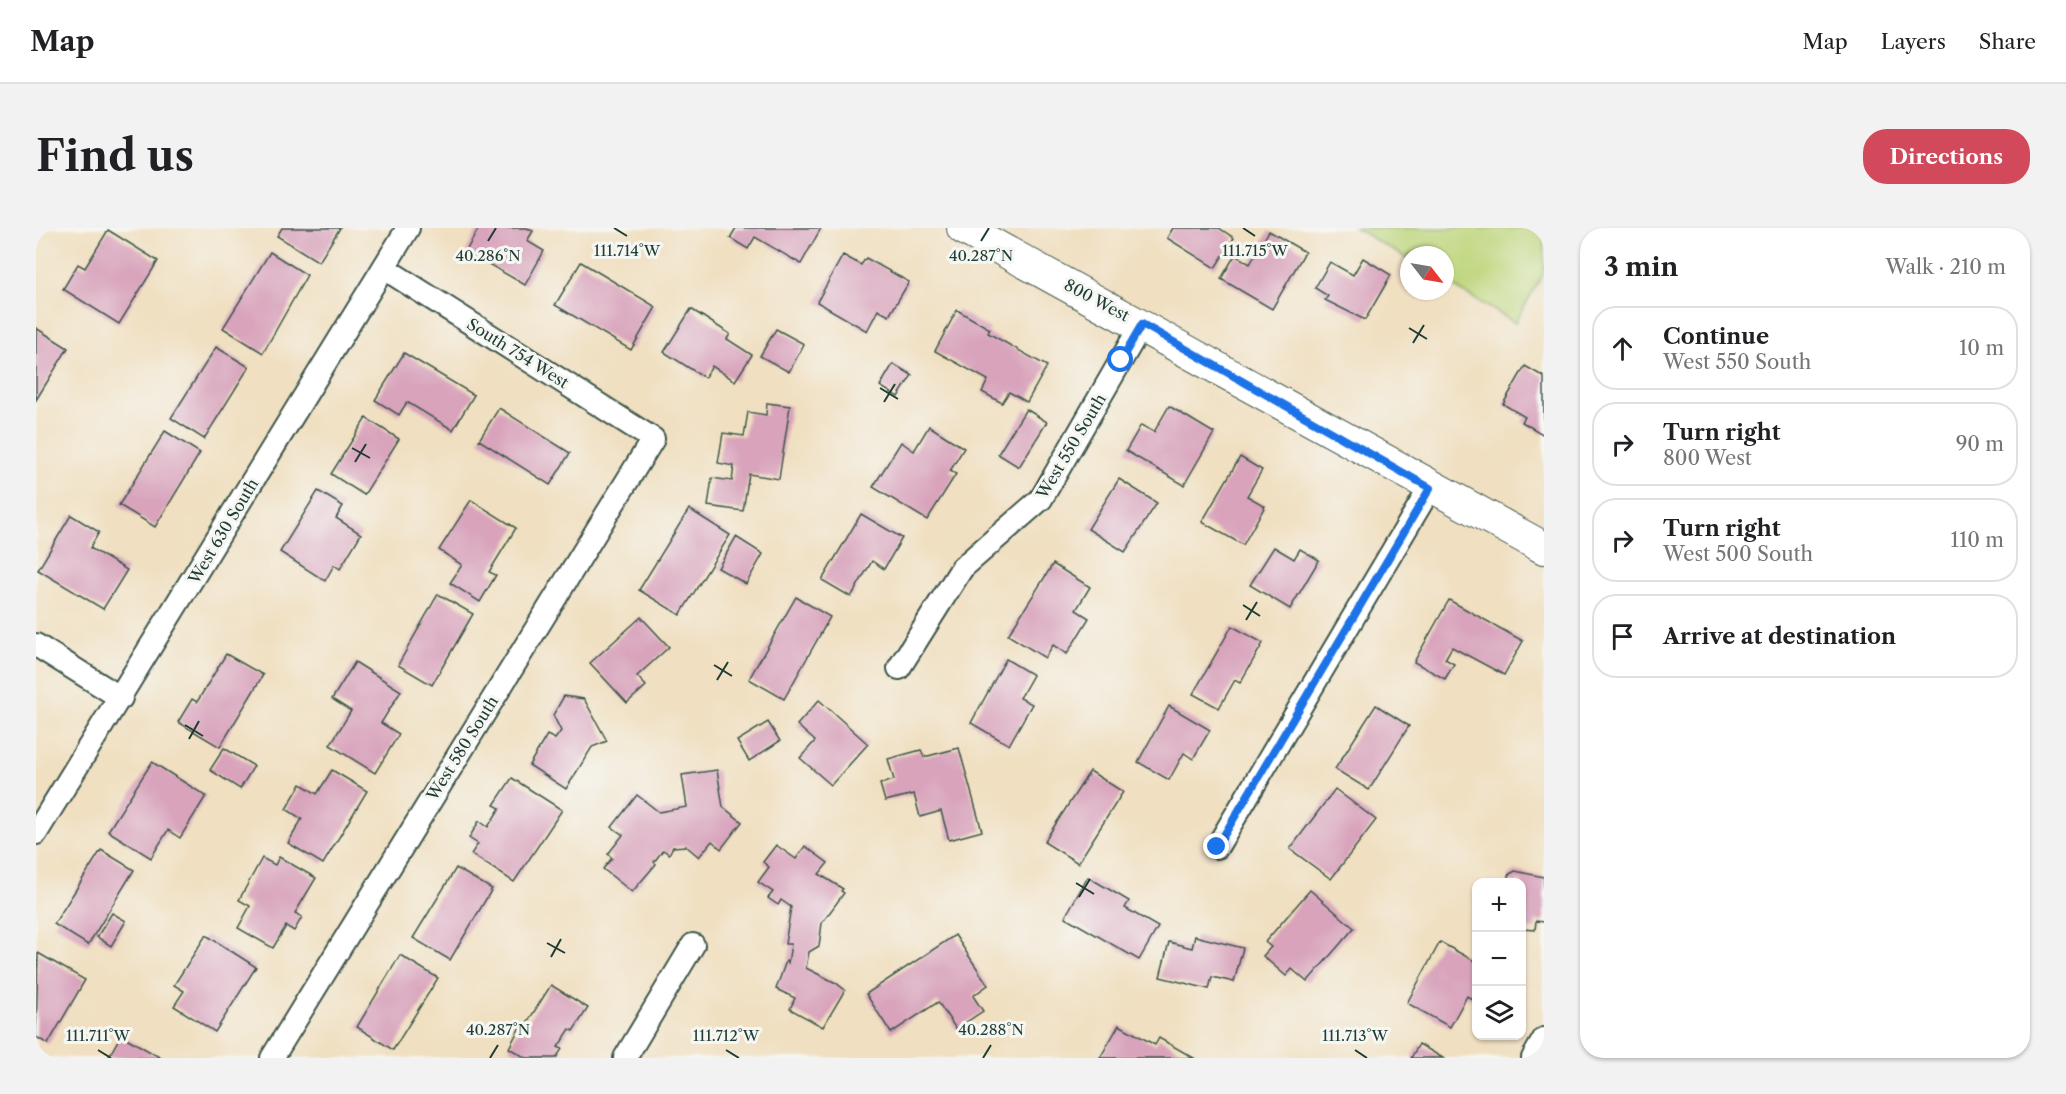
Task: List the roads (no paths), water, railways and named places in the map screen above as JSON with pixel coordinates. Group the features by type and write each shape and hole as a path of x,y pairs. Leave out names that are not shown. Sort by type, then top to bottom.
{"street":[{"name":"West 630 South","path":"36,834 408,228"},
{"name":"800 West","path":"963,228 1142,324 1430,488 1544,548"},
{"name":"South 754 West","path":"384,268 653,439"},
{"name":"West 550 South","path":"899,668 962,568 1041,500 1142,324"},
{"name":"West 580 South","path":"272,1058 653,439"},
{"path":"1217,847 1430,488"},
{"path":"36,645 121,698"},
{"path":"625,1058 693,945"},
{"path":"1533,1058 1544,1040"}]}
